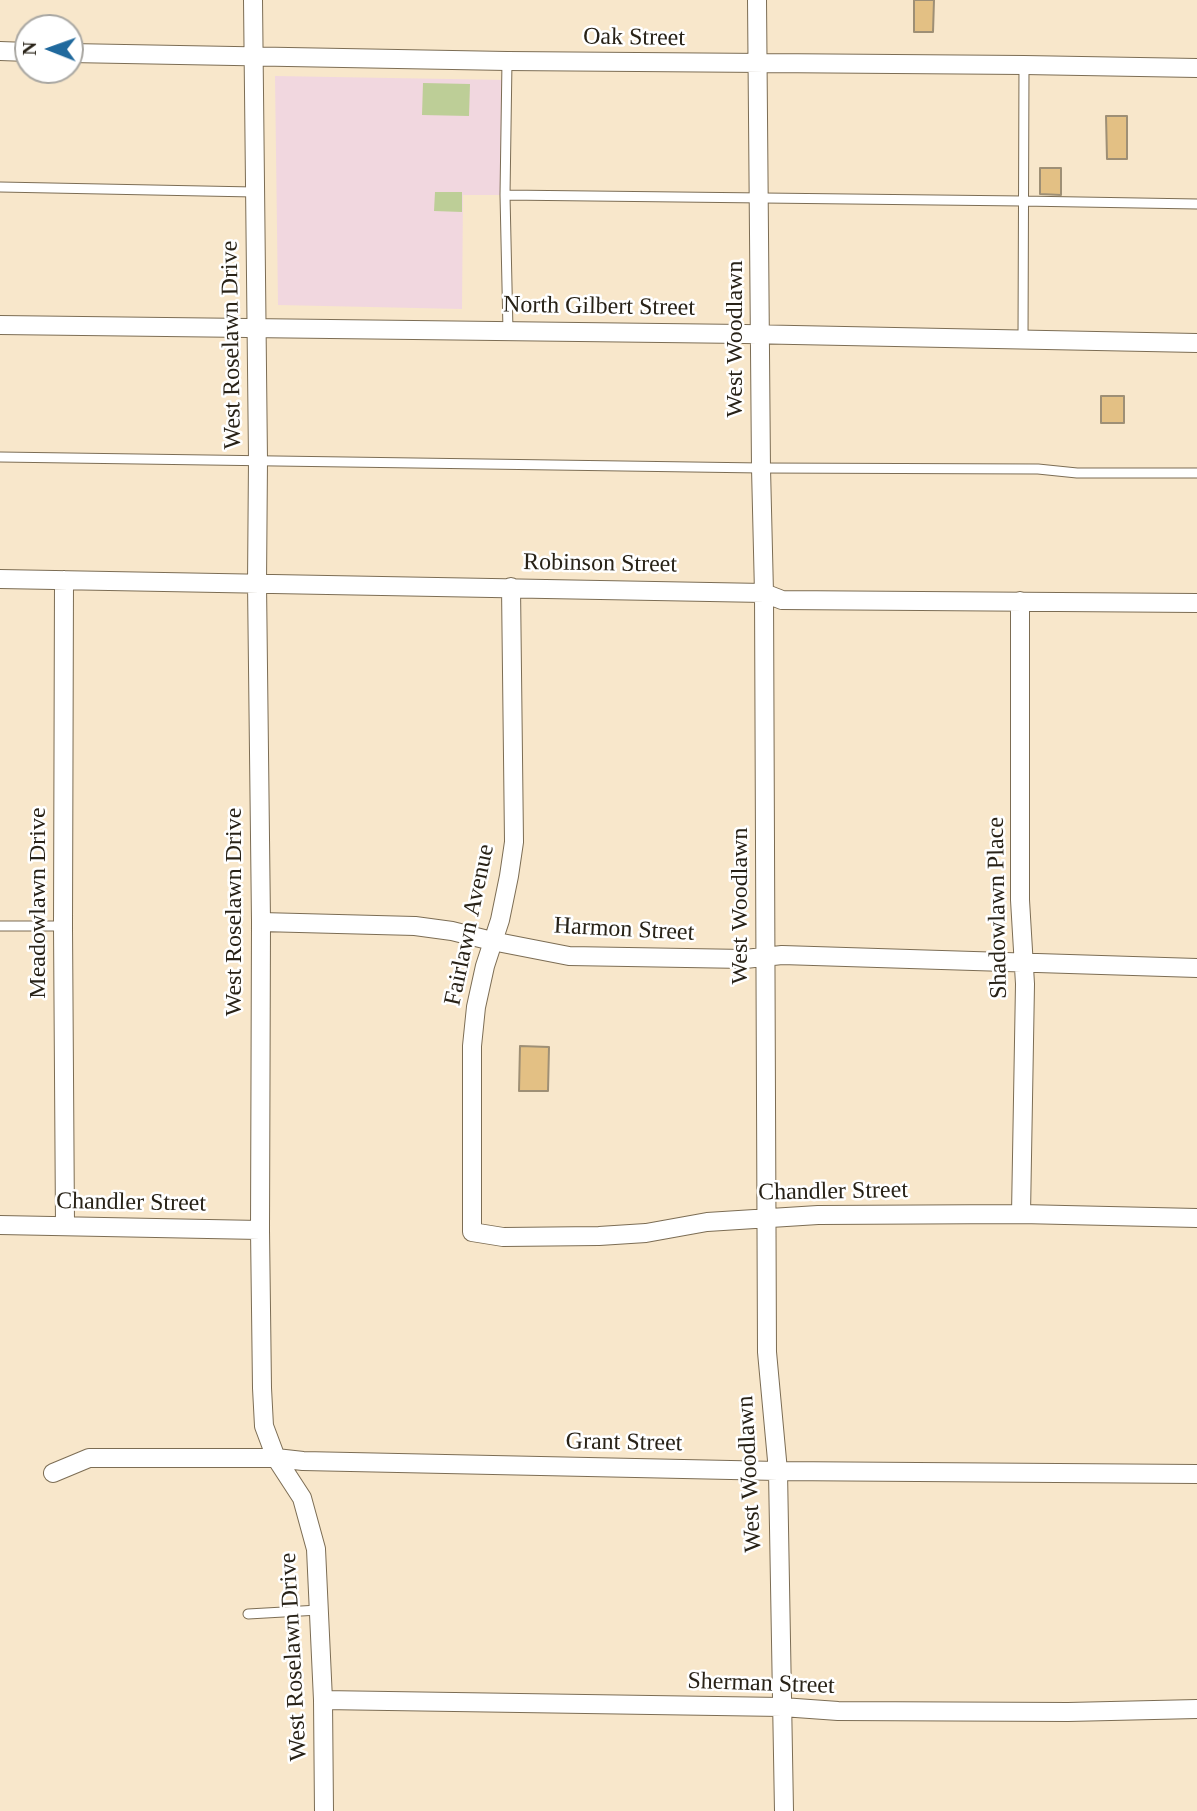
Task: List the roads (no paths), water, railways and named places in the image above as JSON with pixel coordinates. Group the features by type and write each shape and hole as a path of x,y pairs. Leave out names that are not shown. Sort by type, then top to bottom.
{"street":[{"name":"West Roselawn Drive","path":"253,0 261,922 260,1230 264,1426 275,1458 302,1497 316,1549 323,1700 324,1811"},
{"name":"West Woodlawn","path":"757,0 764,593 767,1352 778,1471 784,1811"},
{"name":"Oak Street","path":"84,53 507,61 1197,68"},
{"name":"North Gilbert Street","path":"0,325 761,334 1197,343"},
{"name":"Robinson Street","path":"0,579 764,593 782,600 1197,603"},
{"name":"Meadowlawn Drive","path":"64,580 65,1225"},
{"name":"Fairlawn Avenue","path":"472,1232 472,1046 476,1007 485,966 500,920 514,842 511,587"},
{"name":"Shadowlawn Place","path":"1020,601 1020,900 1024,964 1021,1214"},
{"name":"Harmon Street","path":"261,922 415,926 452,931 569,956 745,959 782,955 1197,968"},
{"name":"Chandler Street","path":"472,1232 503,1237 599,1236 646,1233 707,1222 818,1214 1021,1214 1197,1218"},
{"name":"Chandler Street","path":"0,1225 260,1230"},
{"name":"Grant Street","path":"53,1473 89,1458 275,1458 303,1461 778,1471 1197,1474"},
{"name":"Sherman Street","path":"323,1700 782,1707 838,1711 1055,1712 1197,1709"}],"lane":[{"path":"507,61 505,195 508,331"},
{"path":"1023,339 1024,65"},
{"path":"0,187 254,192"},
{"path":"505,195 1197,204"},
{"path":"0,457 1197,473"},
{"path":"0,926 63,926"},
{"path":"248,1614 319,1610"}]}
